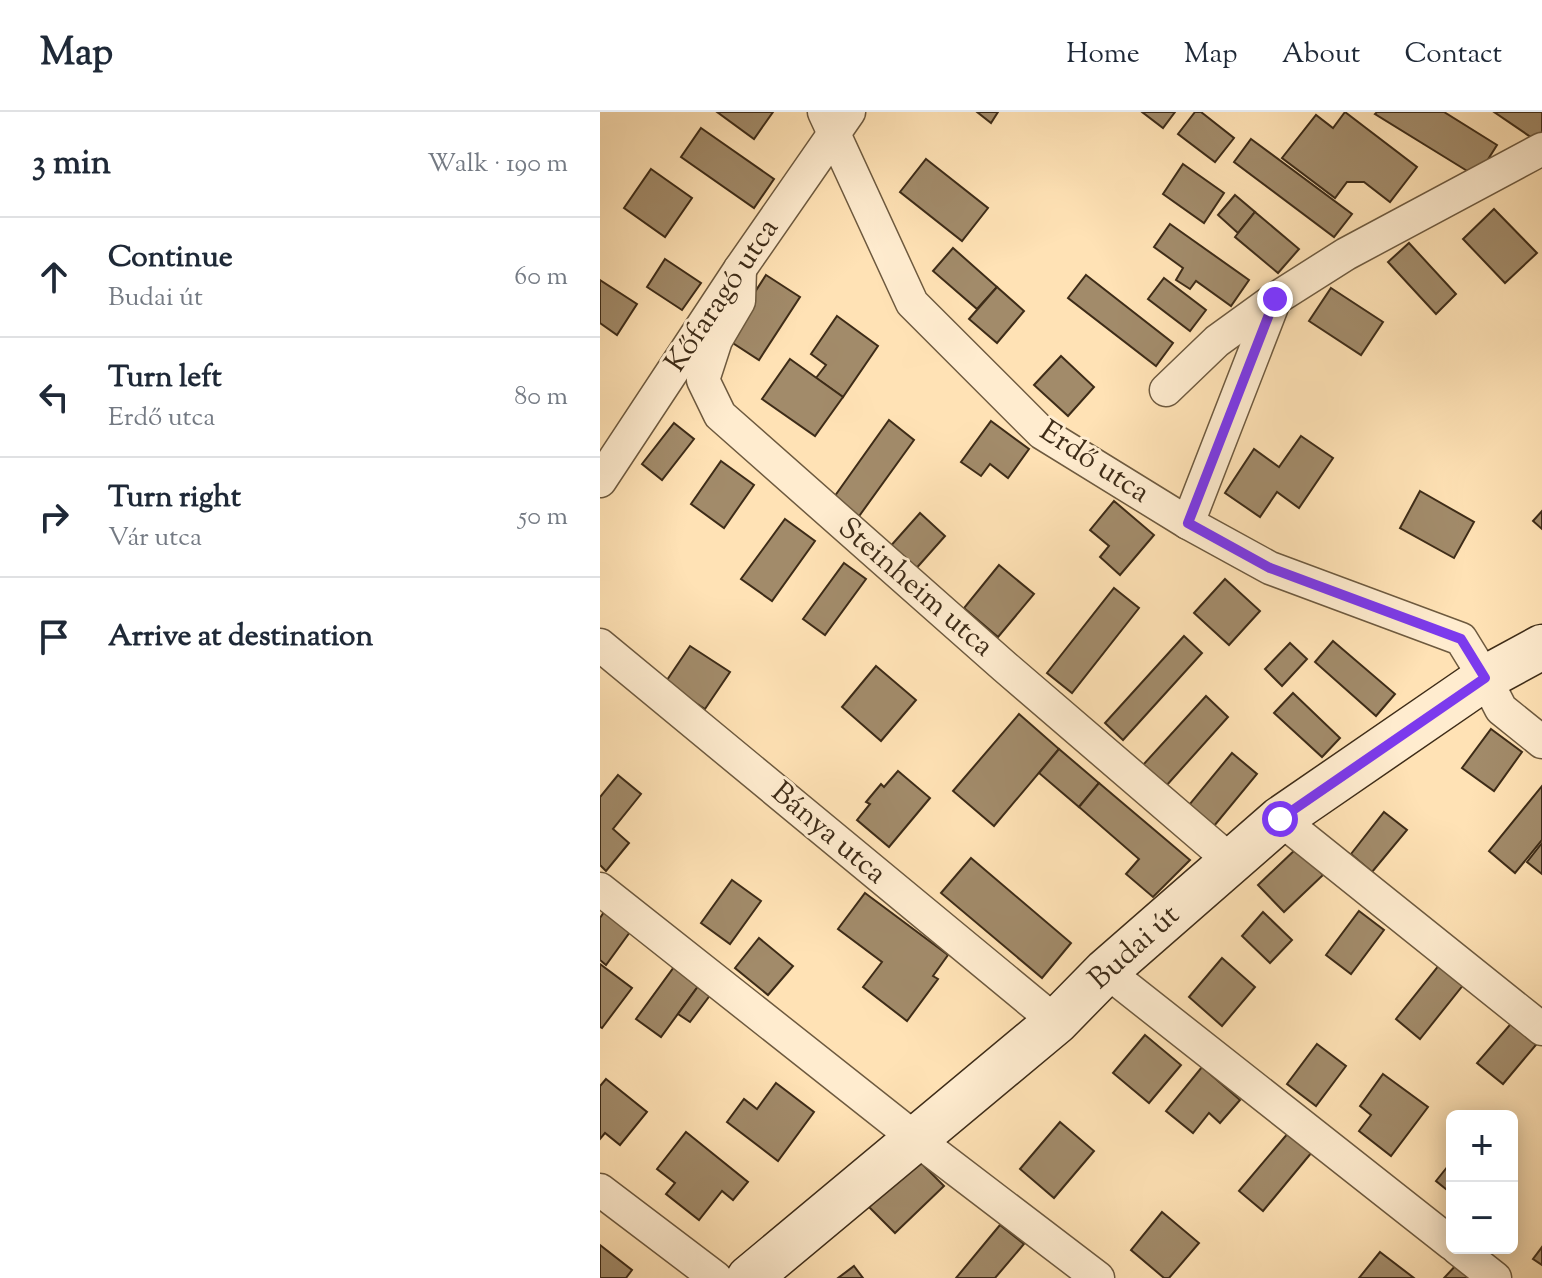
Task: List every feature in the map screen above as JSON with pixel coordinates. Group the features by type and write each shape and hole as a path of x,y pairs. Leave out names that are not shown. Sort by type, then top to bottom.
{"street":[{"name":"Kőfaragó utca","path":"600,481 836,119"},
{"name":"Erdő utca","path":"836,119 912,303 1042,433 1188,523 1270,568 1461,639 1501,709 1542,742"},
{"path":"1166,390 1217,341 1275,299 1346,254 1542,149"},
{"name":"Steinheim utca","path":"740,269 739,301 716,340 703,380 720,415 1232,862"},
{"path":"1188,523 1275,299"},
{"name":"Bánya utca","path":"600,645 1056,1022"},
{"name":"Budai út","path":"749,1278 1056,1022 1106,971 1280,819 1485,678 1542,647"},
{"path":"1280,819 1542,1029"},
{"path":"600,889 916,1139 1098,1278"},
{"path":"1106,971 1446,1239"},
{"path":"600,1190 716,1278"},
{"path":"1465,1254 1495,1278"}],"building":[{"path":"717,112 773,112 754,139"},
{"path":"977,112 998,112 991,123"},
{"path":"1142,112 1175,112 1163,128"},
{"path":"1195,112 1201,112 1234,138 1215,162 1178,134"},
{"path":"1345,112 1417,167 1390,202 1364,182 1347,182 1335,198 1282,158 1316,115 1333,128"},
{"path":"1444,112 1497,145 1477,177 1375,114"},
{"path":"1494,112 1542,112 1542,136 1538,142"},
{"path":"701,128 774,179 754,208 681,157"},
{"path":"1251,139 1352,214 1334,237 1234,162"},
{"path":"926,159 988,208 962,241 900,192"},
{"path":"1183,164 1224,193 1204,223 1163,194"},
{"path":"651,169 692,198 665,237 624,208"},
{"path":"1235,195 1255,212 1238,233 1218,215"},
{"path":"1494,209 1537,253 1505,283 1463,239"},
{"path":"1255,212 1299,249 1278,273 1235,237"},
{"path":"1170,224 1249,280 1231,306 1196,281 1190,289 1176,280 1183,268 1154,247"},
{"path":"1409,243 1456,294 1436,314 1388,262"},
{"path":"953,248 997,287 977,309 933,271"},
{"path":"665,259 701,283 682,310 647,287"},
{"path":"766,275 800,297 759,360 725,338"},
{"path":"1086,275 1173,343 1156,366 1068,298"},
{"path":"1164,278 1206,310 1190,331 1148,299"},
{"path":"600,280 637,304 617,335 600,323"},
{"path":"997,287 1024,311 997,343 969,319"},
{"path":"1331,288 1383,322 1361,355 1309,321"},
{"path":"837,316 878,346 843,397 816,378 826,365 811,354"},
{"path":"1061,356 1094,387 1068,416 1034,385"},
{"path":"790,359 843,397 815,436 762,399"},
{"path":"889,420 914,440 857,519 832,500"},
{"path":"991,421 1029,449 1008,478 990,464 981,476 961,462"},
{"path":"674,423 694,439 662,480 642,464"},
{"path":"1301,436 1333,458 1299,508 1277,492 1260,517 1225,493 1254,449 1279,467"},
{"path":"721,461 754,485 724,528 691,504"},
{"path":"1420,491 1474,522 1454,558 1400,528"},
{"path":"1114,501 1154,535 1120,575 1100,557 1109,546 1090,530"},
{"path":"1542,511 1542,529 1533,521"},
{"path":"920,513 945,536 913,572 888,549"},
{"path":"785,519 815,541 772,601 741,579"},
{"path":"844,563 866,579 825,635 803,619"},
{"path":"999,565 1034,594 998,637 964,608"},
{"path":"1225,579 1260,611 1229,645 1194,613"},
{"path":"1114,588 1139,608 1072,693 1047,673"},
{"path":"1184,636 1202,653 1123,740 1105,723"},
{"path":"1333,641 1395,694 1376,716 1315,662"},
{"path":"1290,643 1307,659 1282,686 1265,669"},
{"path":"690,646 730,672 705,709 665,683"},
{"path":"876,666 916,700 881,741 842,707"},
{"path":"1293,693 1340,738 1322,757 1274,713"},
{"path":"1206,696 1228,717 1166,786 1143,765"},
{"path":"1019,714 1059,749 994,826 953,791"},
{"path":"1491,729 1522,752 1494,791 1462,768"},
{"path":"1059,749 1099,783 1079,807 1039,773"},
{"path":"1232,753 1257,774 1214,826 1189,805"},
{"path":"898,771 930,798 889,847 857,820 870,804 866,802 881,784 884,787"},
{"path":"618,775 641,794 613,829 629,843 606,871 600,865 600,797"},
{"path":"1099,783 1190,860 1153,897 1126,874 1139,859 1079,807"},
{"path":"1542,786 1542,840 1515,873 1489,851"},
{"path":"1384,812 1407,830 1372,872 1351,854"},
{"path":"1542,843 1542,874 1527,862"},
{"path":"1297,848 1323,875 1284,912 1258,885"},
{"path":"971,858 1071,943 1042,978 941,893"},
{"path":"732,880 761,901 730,944 701,923"},
{"path":"865,893 948,955 933,976 938,979 907,1021 863,987 882,962 838,929"},
{"path":"1359,911 1384,930 1351,974 1326,955"},
{"path":"604,912 630,932 606,965 600,960 600,918"},
{"path":"1263,912 1292,940 1270,963 1242,936"},
{"path":"759,938 793,966 768,995 735,968"},
{"path":"1222,958 1255,987 1222,1026 1189,997"},
{"path":"1444,959 1468,979 1420,1039 1396,1019"},
{"path":"600,964 632,988 602,1028 600,1027"},
{"path":"674,967 699,985 661,1037 636,1019"},
{"path":"699,985 711,994 690,1022 678,1014"},
{"path":"1515,1019 1540,1040 1503,1084 1477,1063"},
{"path":"1145,1035 1181,1065 1149,1103 1113,1073"},
{"path":"1317,1044 1346,1066 1316,1106 1287,1084"},
{"path":"1202,1067 1240,1100 1220,1123 1209,1113 1193,1133 1166,1111"},
{"path":"1383,1074 1428,1107 1391,1156 1359,1131 1371,1115 1360,1106"},
{"path":"606,1079 647,1112 620,1145 605,1133 600,1139 600,1086"},
{"path":"776,1083 814,1112 778,1161 727,1122 744,1099 757,1109"},
{"path":"1060,1122 1094,1151 1054,1198 1020,1169"},
{"path":"686,1132 748,1182 733,1200 722,1191 699,1220 666,1194 675,1183 657,1169"},
{"path":"1289,1132 1312,1152 1263,1211 1239,1191"},
{"path":"918,1160 944,1186 895,1233 869,1207"},
{"path":"1446,1168 1446,1189 1436,1181"},
{"path":"1162,1212 1199,1243 1169,1278 1164,1278 1131,1250"},
{"path":"1000,1225 1024,1244 995,1278 956,1278"},
{"path":"600,1245 632,1270 626,1278 600,1278"},
{"path":"1542,1247 1542,1265 1533,1259"},
{"path":"1380,1252 1414,1278 1359,1278"},
{"path":"1459,1262 1477,1278 1444,1278"},
{"path":"854,1266 863,1278 838,1278"}],"route":[{"path":"1275,299 1188,523 1270,568 1461,639 1485,678 1280,819"}]}
